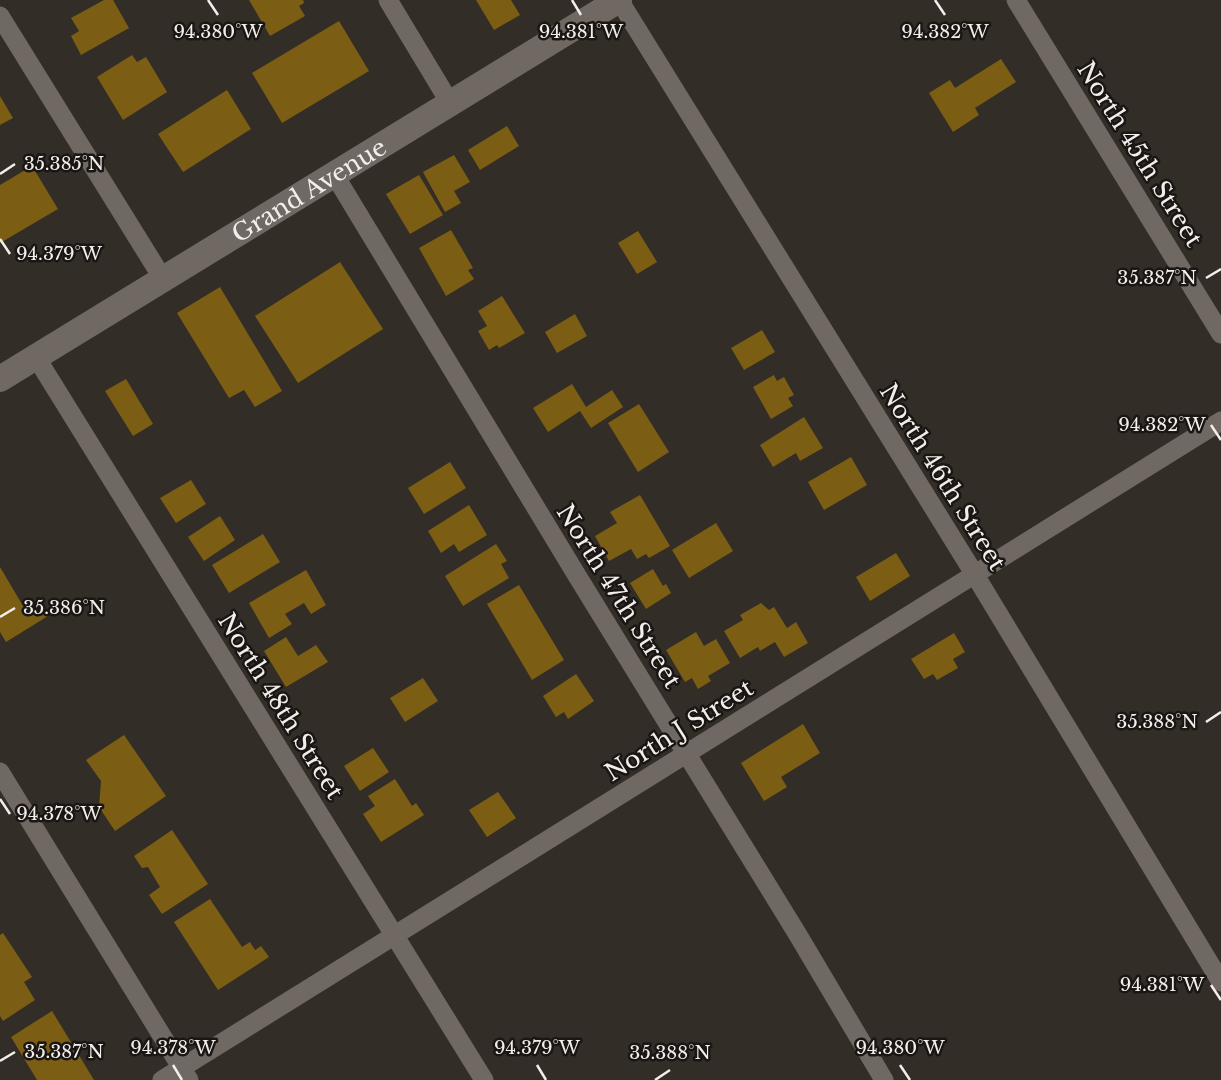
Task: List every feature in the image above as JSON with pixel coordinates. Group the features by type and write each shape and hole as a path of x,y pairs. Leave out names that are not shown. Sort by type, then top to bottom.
{"main road":[{"name":"Grand Avenue","path":"0,379 619,0"}],"street":[{"path":"388,0 450,103"},
{"name":"North 46th Street","path":"619,0 975,575 1221,982"},
{"name":"North 45th Street","path":"1016,0 1221,334"},
{"path":"0,16 163,279"},
{"name":"North 47th Street","path":"334,174 884,1080"},
{"name":"North 48th Street","path":"36,357 484,1080"},
{"name":"North J Street","path":"162,1080 186,1074 394,935 1221,421"},
{"path":"0,772 186,1074"}],"building":[{"path":"104,0 113,0 129,28 81,55 71,36 79,31 71,18"},
{"path":"249,0 303,0 304,3 299,6 305,16 270,36"},
{"path":"476,0 511,0 520,15 494,30"},
{"path":"339,21 369,71 282,123 252,73"},
{"path":"132,55 137,62 146,57 167,92 123,120 97,77"},
{"path":"1001,59 1016,82 975,108 979,115 953,132 929,93 950,80 955,88"},
{"path":"227,90 251,129 183,172 158,134"},
{"path":"0,96 13,118 0,125"},
{"path":"507,126 519,146 480,170 468,150"},
{"path":"454,155 470,182 454,191 461,203 445,212 423,172"},
{"path":"32,166 58,209 0,243 0,185"},
{"path":"419,175 443,215 410,234 386,194"},
{"path":"451,230 473,268 468,270 474,279 446,296 419,248"},
{"path":"638,231 657,262 637,274 618,243"},
{"path":"340,262 383,329 298,383 255,316"},
{"path":"220,287 282,391 255,407 244,390 229,398 177,313"},
{"path":"502,296 525,333 499,348 497,345 489,350 478,331 487,326 478,311"},
{"path":"575,314 587,336 557,353 545,332"},
{"path":"762,330 775,352 744,370 731,348"},
{"path":"774,375 777,381 784,377 794,395 788,398 793,406 771,419 753,387"},
{"path":"126,379 153,424 133,436 105,391"},
{"path":"572,384 586,407 612,390 623,407 591,428 580,411 548,432 533,408"},
{"path":"639,404 669,452 638,472 608,423"},
{"path":"804,417 823,448 800,461 796,453 773,467 760,445"},
{"path":"851,457 867,485 824,510 808,482"},
{"path":"450,462 466,488 424,514 408,488"},
{"path":"191,480 206,504 176,523 160,498"},
{"path":"640,495 670,546 649,558 646,554 637,559 631,549 609,561 595,536 617,523 610,512"},
{"path":"469,505 487,535 459,552 454,544 441,553 428,531"},
{"path":"220,516 235,540 204,561 188,537"},
{"path":"716,523 733,551 689,578 672,550"},
{"path":"263,534 280,562 229,593 212,565"},
{"path":"496,544 507,561 501,564 509,578 463,606 445,576"},
{"path":"896,553 910,576 870,601 856,577"},
{"path":"0,567 26,611 40,602 48,616 6,642 0,632"},
{"path":"653,569 663,586 666,584 671,593 646,609 630,583"},
{"path":"306,570 326,605 311,614 304,603 285,614 292,624 269,638 249,603"},
{"path":"519,585 564,660 532,680 487,604"},
{"path":"761,603 769,610 774,607 787,628 796,622 808,643 784,657 775,642 760,651 758,647 740,658 724,631 743,620 740,615"},
{"path":"696,632 704,646 716,639 730,663 708,676 711,681 698,689 692,678 685,682 666,650"},
{"path":"954,633 965,652 953,659 958,668 937,680 933,674 924,679 911,659"},
{"path":"286,637 298,656 316,645 328,662 286,687 264,651"},
{"path":"576,674 594,701 568,719 564,712 556,717 543,696"},
{"path":"423,678 438,701 405,722 390,698"},
{"path":"803,724 820,753 781,777 787,787 764,801 741,763"},
{"path":"124,735 166,796 115,831 99,807 101,781 86,760"},
{"path":"373,748 389,772 360,791 344,766"},
{"path":"395,779 412,806 416,803 424,815 381,842 363,814 375,806 368,796"},
{"path":"498,792 516,818 487,837 469,810"},
{"path":"172,830 208,884 162,914 149,895 160,887 148,867 142,868 134,856"},
{"path":"210,899 242,947 250,942 255,950 261,946 269,957 218,990 174,922"},
{"path":"3,933 32,977 24,982 35,1000 3,1021 0,1016 0,935"},
{"path":"52,1011 94,1080 37,1080 11,1037"}]}
